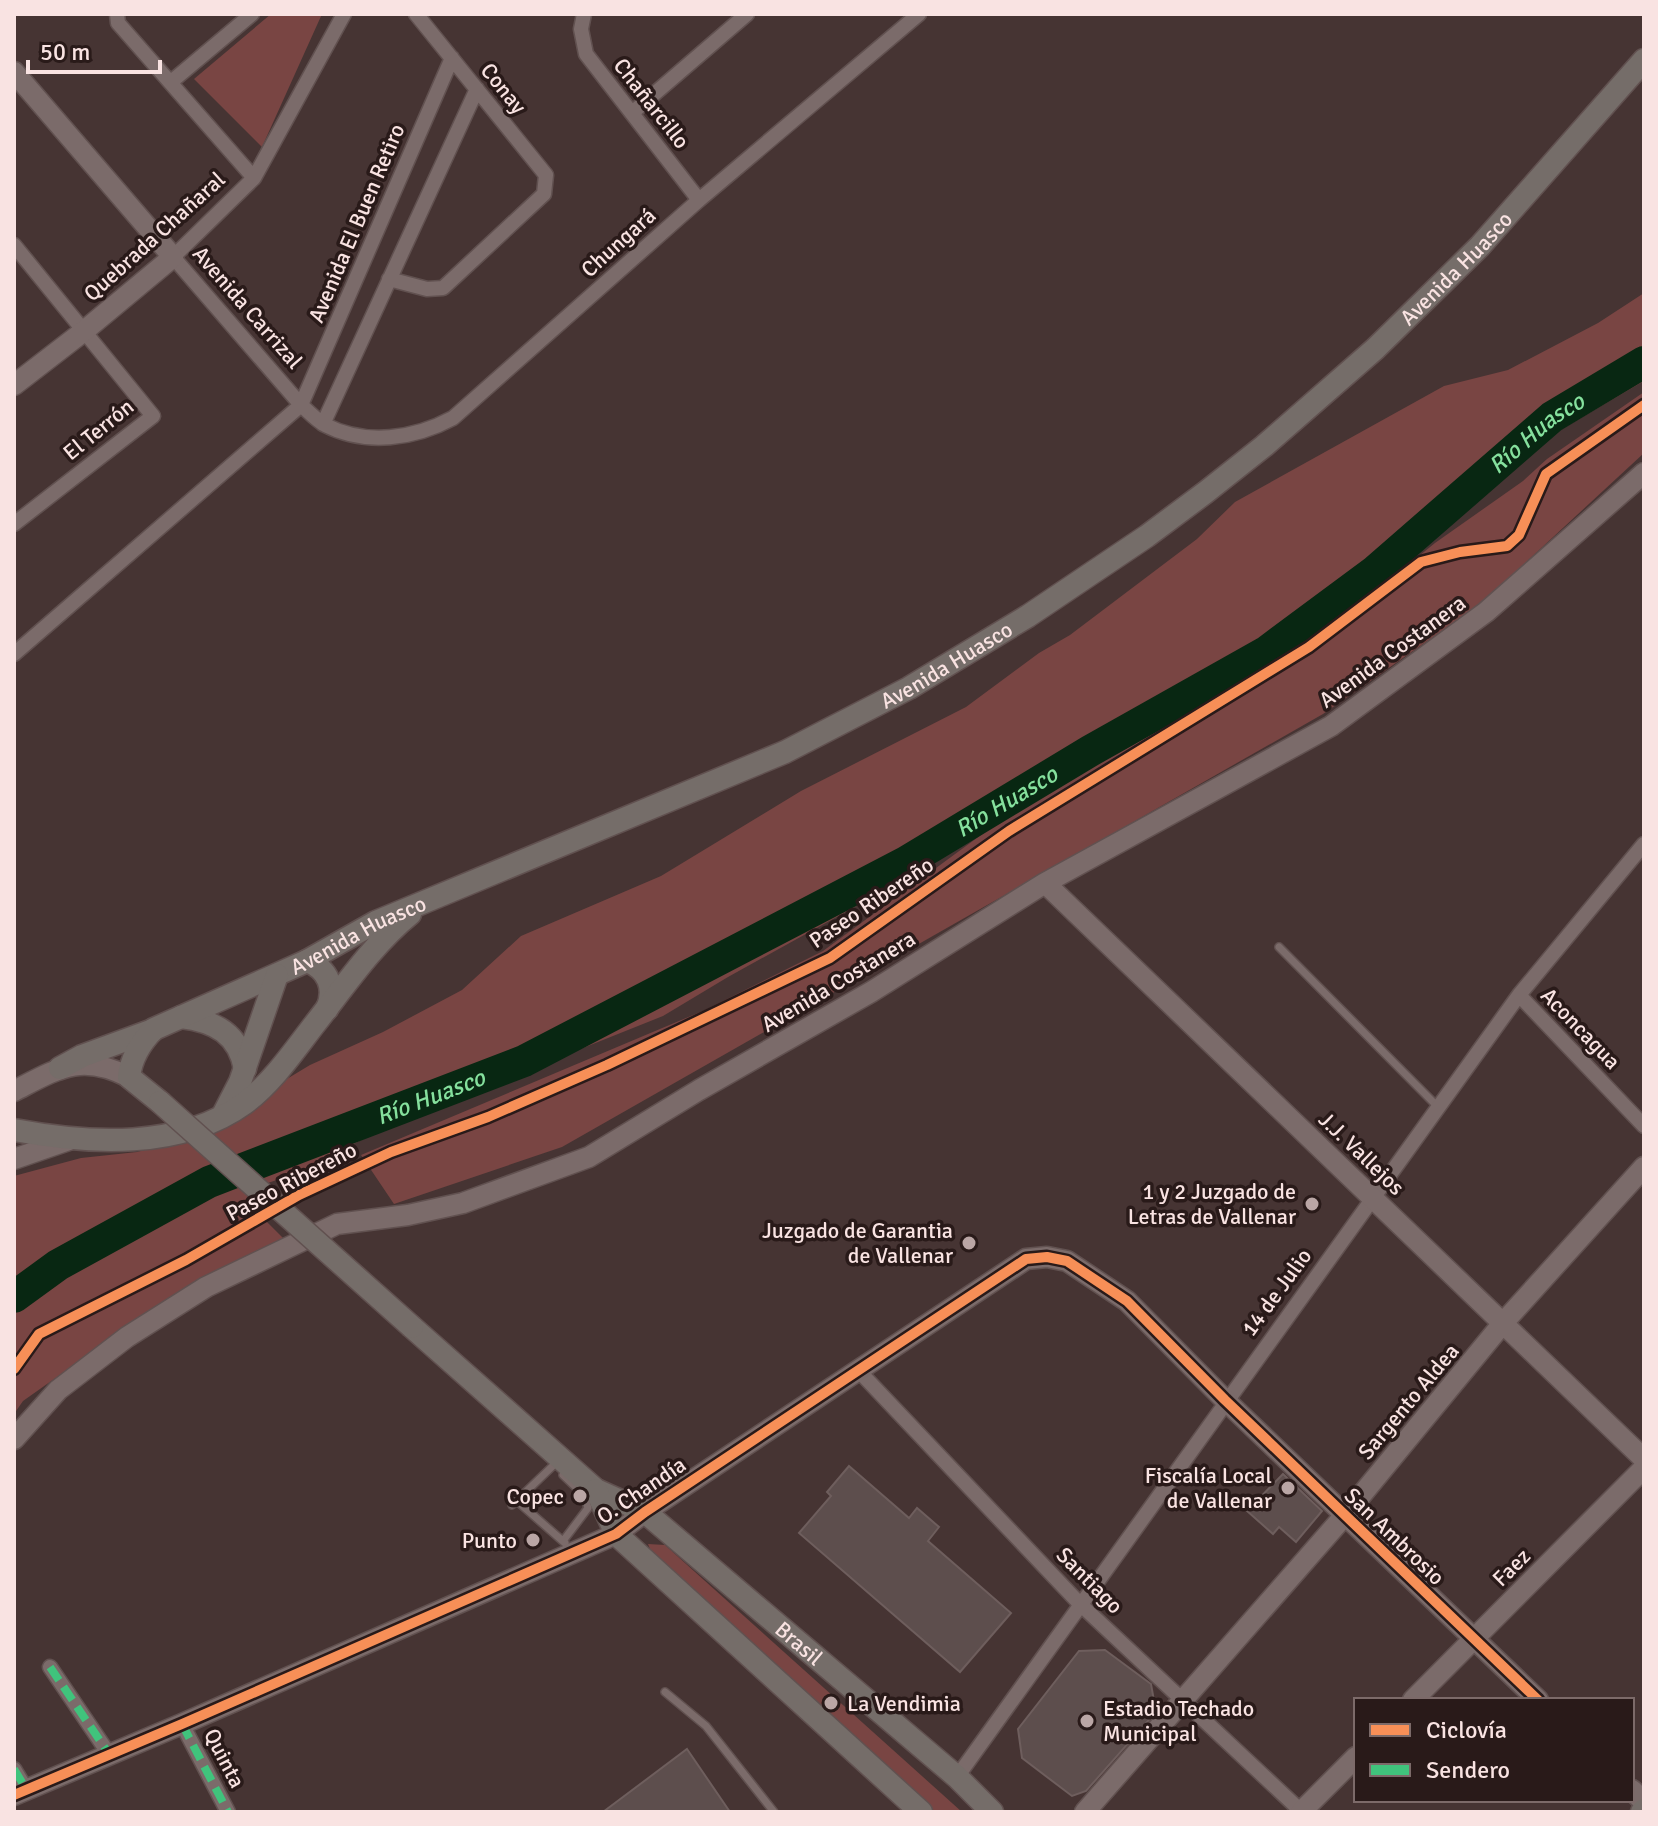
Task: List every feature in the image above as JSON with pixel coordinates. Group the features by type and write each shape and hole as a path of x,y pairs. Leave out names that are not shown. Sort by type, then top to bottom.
{"main road":[{"name":"Avenida Huasco","path":"60,1068 277,975 363,928 798,746 969,653 1099,569 1206,492 1375,349 1490,235 1644,60"},
{"path":"14,1130 69,1140 120,1142 198,1126 222,1116 247,1102 278,1070 386,937 422,905"},
{"path":"307,961 319,968 328,979 331,995 326,1010"},
{"path":"222,1116 245,1069 277,975"},
{"path":"181,1017 206,1021 225,1032 239,1049 245,1069"},
{"path":"129,1077 133,1058 154,1029"},
{"name":"Brasil","path":"129,1077 412,1327 557,1462 596,1490 645,1512 957,1777 992,1812"},
{"name":"Brasil","path":"596,1490 616,1534 921,1812"}],"street":[{"path":"117,14 118,23 254,178"},
{"path":"171,82 252,14"},
{"name":"Quebrada Chañaral","path":"14,385 173,257 254,178 344,14"},
{"name":"Conay","path":"389,279 427,289 443,288 544,194 546,175 416,14"},
{"path":"632,113 747,14"},
{"name":"Chungará","path":"323,424 352,434 384,438 420,433 453,418 699,200 919,14"},
{"name":"Chañarcillo","path":"582,21 586,54 699,200"},
{"name":"Avenida El Buen Retiro","path":"301,405 452,58"},
{"name":"Avenida Carrizal","path":"14,72 301,405 323,424"},
{"path":"323,424 477,89"},
{"name":"El Terrón","path":"14,524 153,416 17,255"},
{"path":"14,654 301,405"},
{"name":"Avenida Costanera","path":"14,1439 58,1390 127,1337 206,1287 337,1224 408,1215 463,1203 589,1157 871,992 1045,883 1331,726 1486,612 1644,473"},
{"name":"14 de Julio","path":"957,1777 1079,1603 1519,995 1644,844"},
{"name":"J.J. Vallejos","path":"1045,883 1644,1459"},
{"name":"Aconcagua","path":"1519,995 1644,1126"},
{"path":"14,1091 60,1068 87,1063 116,1070 129,1077"},
{"path":"14,1159 69,1140"},
{"name":"Sargento Aldea","path":"1085,1812 1345,1515 1503,1323 1644,1167"},
{"name":"O. Chandía","path":"20,1792 182,1724 569,1547 616,1534 857,1369 1026,1259 1047,1257 1067,1261 1127,1301 1225,1400"},
{"name":"Santiago","path":"857,1369 1079,1603 1301,1812"},
{"name":"San Ambrosio","path":"1225,1400 1536,1698"},
{"name":"Faez","path":"1415,1698 1644,1468"},
{"path":"50,1667 109,1754"},
{"name":"Quinta","path":"182,1724 228,1812"},
{"path":"1301,1812 1354,1759"},
{"path":"14,1769 20,1792"}],"lane":[{"path":"1279,947 1438,1107"},
{"path":"557,1462 588,1502 586,1514 569,1547 515,1503 557,1462"},
{"path":"665,1692 706,1726 774,1812"}],"shaded area":[{"path":"271,14 322,14 262,147 194,79"},
{"path":"1644,293 1644,381 1511,459 1368,568 1296,628 1150,727 1286,656 1309,638 1335,624 1435,543 1523,481 1547,459 1644,392 1644,453 1483,602 1323,714 562,1147 394,1204 361,1155 705,1010 823,951 1015,810 1064,778 1049,769 929,844 927,867 663,1016 415,1115 306,1170 259,1186 250,1205 284,1239 163,1302 23,1401 14,1414 14,1176 81,1158 137,1152 177,1141 310,1065 383,1032 462,990 521,936 661,876 801,791 966,707 1039,653 1070,635 1197,539 1235,502 1444,386 1508,370 1598,323"},
{"path":"648,1544 665,1545 962,1812 932,1812 654,1559"}],"building":[{"path":"849,1466 909,1518 917,1508 939,1527 928,1541 1011,1613 960,1672 799,1533 831,1496 827,1492"},
{"name":"Fiscalía Local de Vallenar","path":"1283,1474 1322,1511 1296,1542 1279,1527 1273,1534 1247,1511"},
{"name":"Estadio Techado Municipal","path":"1105,1650 1151,1684 1156,1712 1086,1791 1072,1796 1022,1758 1018,1729 1079,1651"},
{"path":"687,1749 730,1812 603,1812"}],"waterway":[{"name":"Río Huasco","path":"14,1297 58,1265 209,1182 524,1061 906,862 1090,751 1266,652 1375,571 1552,417 1644,362"}],"marked path":[{"path":"50,1667 109,1754"},
{"path":"182,1724 228,1812"},
{"path":"14,1769 26,1789"}],"cycle path":[{"name":"Paseo Ribereño","path":"14,1369 39,1334 186,1260 299,1195 391,1152 488,1117 607,1065 830,958 1009,831 1309,647 1421,562 1460,552 1507,546 1519,535 1546,474 1644,405"},
{"path":"14,1795 616,1534 1026,1259 1047,1257 1067,1261 1127,1301 1225,1400 1536,1698"}],"place":[{"name":"1 y 2 Juzgado de Letras de Vallenar","path":"1312,1204"},
{"name":"Juzgado de Garantia de Vallenar","path":"969,1243"},
{"name":"Fiscalía Local de Vallenar","path":"1288,1488"},
{"name":"Copec","path":"580,1496"},
{"name":"Punto","path":"533,1540"},
{"name":"La Vendimia","path":"831,1703"},
{"name":"Estadio Techado Municipal","path":"1087,1721"}]}
